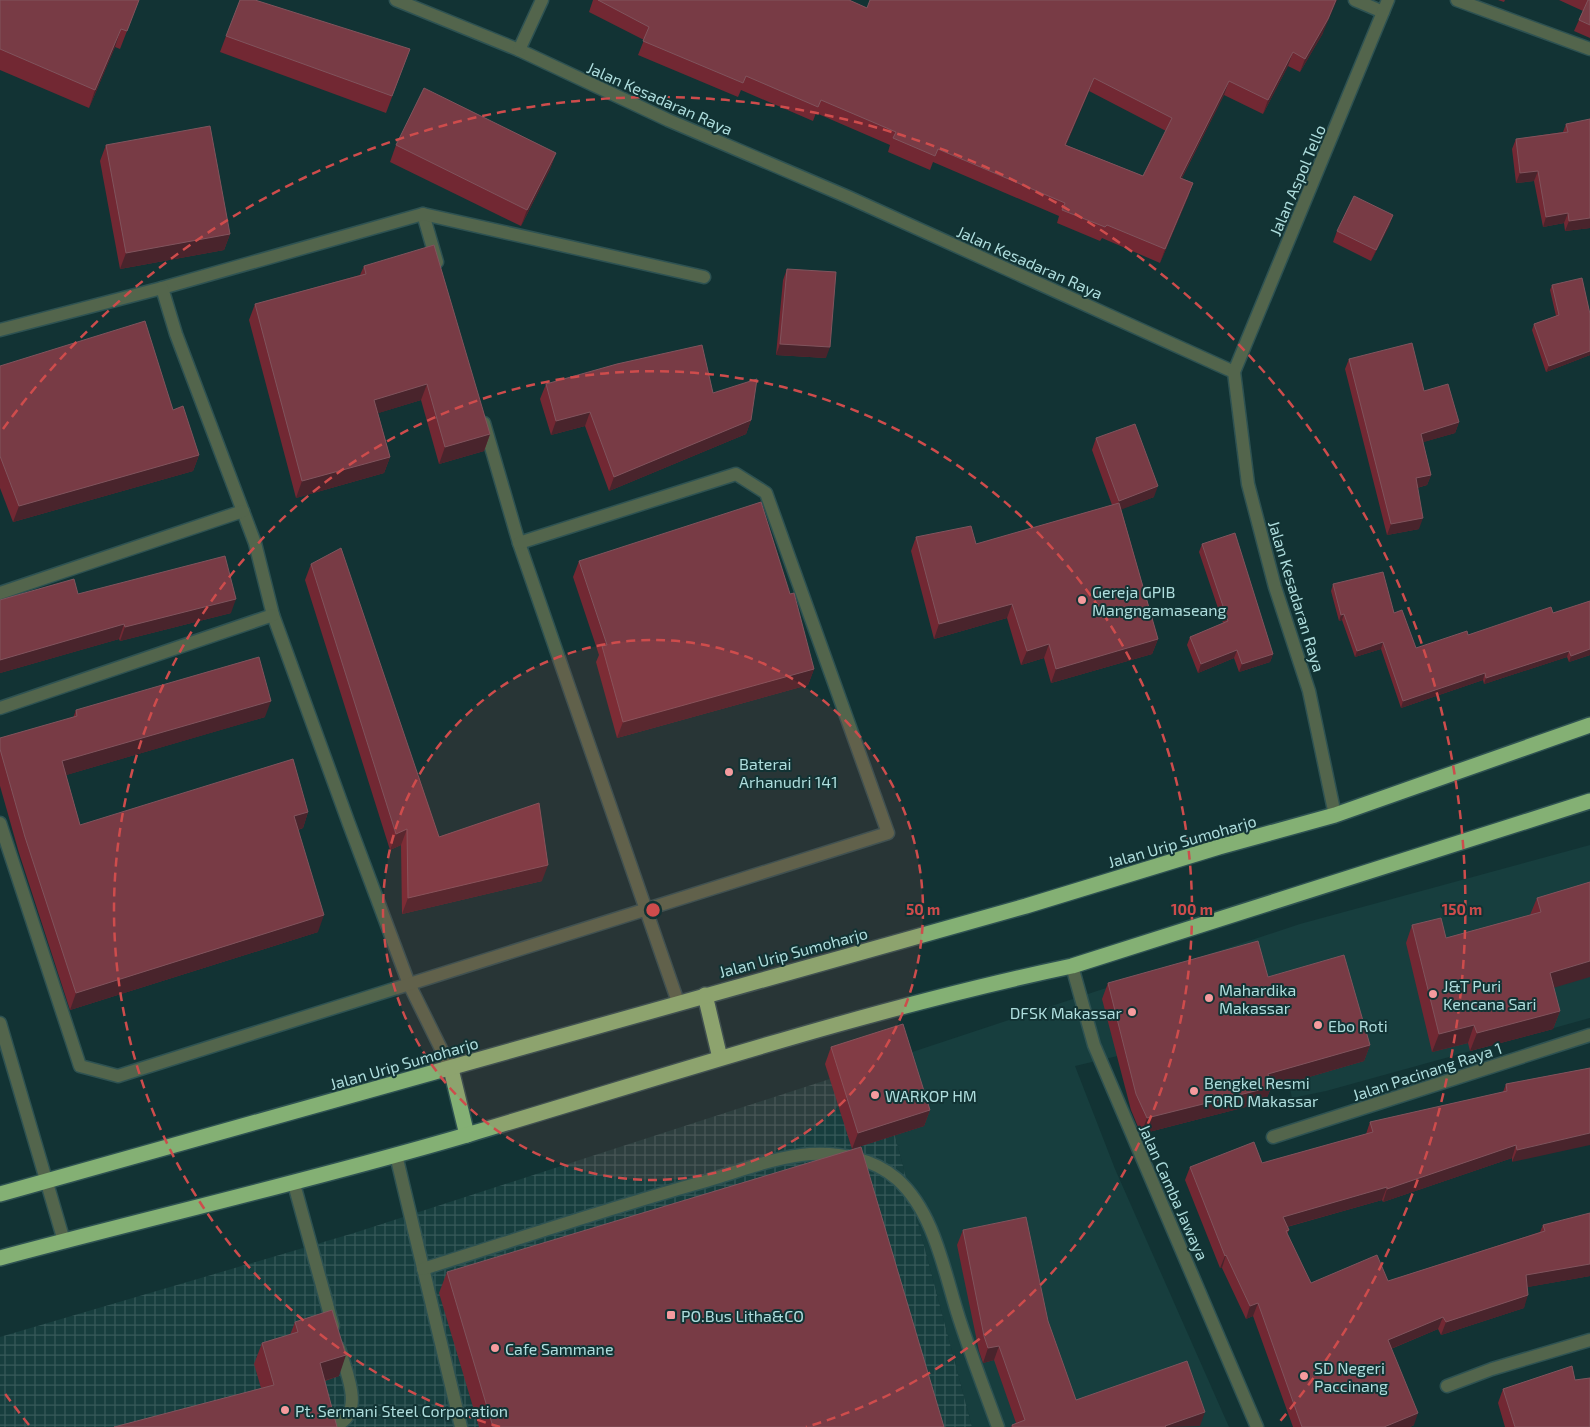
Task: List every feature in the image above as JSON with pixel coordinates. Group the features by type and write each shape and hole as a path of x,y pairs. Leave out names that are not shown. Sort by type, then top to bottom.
{"highway":[{"name":"Jalan Urip Sumoharjo","path":"0,1194 451,1069 678,1002 1026,906 1219,847 1335,815 1590,725"},
{"path":"0,1258 294,1184 468,1135 720,1058 984,985 1072,966 1590,801"},
{"path":"705,995 720,1058"},
{"path":"451,1069 468,1135"}],"street":[{"name":"Jalan Kesadaran Raya","path":"396,0 520,50 668,120 848,197 1234,372 1248,484 1275,586 1309,691 1335,815"},
{"path":"520,50 542,0"},
{"path":"1356,0 1383,12"},
{"name":"Jalan Aspol Tello","path":"1234,372 1388,0"},
{"path":"1457,0 1590,49"},
{"path":"423,214 439,270"},
{"path":"0,330 162,288 423,214 704,278"},
{"path":"162,288 176,334 255,543 273,615 409,984 451,1069"},
{"path":"480,411 519,543 678,1002"},
{"path":"0,823 80,1066 118,1076 888,833 766,493 736,474 519,543"},
{"path":"0,593 243,511"},
{"path":"0,708 273,615"},
{"name":"Jalan Camba Jawaya","path":"1072,966 1094,1045 1257,1427"},
{"path":"0,1023 48,1181 64,1241"},
{"name":"Jalan Pacinang Raya 1","path":"1273,1137 1590,1035"},
{"path":"423,1269 652,1196 778,1160 810,1154 835,1154 862,1159 883,1168 898,1180 916,1202 933,1236 960,1320 998,1427"},
{"path":"396,1155 461,1427"},
{"path":"294,1184 354,1401 349,1415 332,1427"},
{"path":"1447,1386 1492,1369 1590,1340"}],"shaded area":[{"path":"1590,845 1590,1018 1326,1091 1292,1098 1277,1025 1224,1031 1075,1066 1115,1169 1229,1427 972,1427 876,1064 1300,924"},
{"path":"876,1064 972,1427 0,1427 0,1337 354,1233"}],"building":[{"path":"0,0 139,0 127,31 121,29 95,90 0,49"},
{"path":"240,0 255,0 410,49 392,96 226,36"},
{"path":"598,0 849,0 867,8 870,0 1336,0 1328,19 1305,59 1293,52 1268,100 1229,81 1180,178 1193,183 1165,249 1107,225 1105,227 1062,210 1065,203 938,149 935,156 893,138 896,132 821,100 818,107 746,76 743,83 643,41 649,27","holes":["1094,78 1172,118 1143,176 1065,145"]},
{"path":"1588,0 1590,0 1590,25 1579,20"},
{"path":"424,88 556,153 527,210 396,145"},
{"path":"1590,119 1590,218 1569,221 1568,213 1546,217 1538,171 1520,173 1516,139 1568,132 1566,124"},
{"path":"210,126 230,234 126,253 106,145"},
{"path":"1354,196 1393,215 1376,250 1337,231"},
{"path":"434,245 490,434 445,447 427,384 374,400 390,457 302,481 255,304 366,274 364,266"},
{"path":"787,269 836,272 830,347 780,344"},
{"path":"1582,278 1590,314 1590,351 1549,366 1534,324 1559,315 1552,285"},
{"path":"145,321 173,410 183,406 199,455 19,506 0,456 0,366"},
{"path":"1412,343 1424,391 1448,384 1459,422 1421,434 1431,475 1416,478 1423,518 1391,524 1349,359"},
{"path":"702,345 713,393 757,379 751,420 614,477 590,412 556,421 546,384 617,364"},
{"path":"1135,424 1158,486 1119,501 1096,438"},
{"path":"761,502 790,594 794,593 814,669 623,722 602,646 607,645 579,561"},
{"path":"1119,503 1158,639 1056,669 1049,644 1027,651 1012,604 939,624 916,537 971,526 976,544"},
{"path":"1235,533 1273,654 1242,664 1237,650 1201,664 1190,637 1228,621 1202,544"},
{"path":"341,548 439,837 539,803 548,865 408,898 407,829 396,834 311,564"},
{"path":"225,556 236,599 125,627 124,624 0,660 0,600 74,579 78,594"},
{"path":"1383,572 1394,613 1402,610 1416,648 1467,631 1468,635 1551,607 1553,613 1590,601 1590,649 1571,656 1569,651 1486,678 1485,673 1403,701 1383,642 1357,651 1344,614 1341,615 1333,584"},
{"path":"259,657 271,701 62,761 80,825 293,759 308,812 294,816 324,915 76,993 25,837 0,749 0,738 77,716 76,710"},
{"path":"1590,882 1590,961 1550,973 1560,1011 1477,1033 1474,1025 1439,1034 1412,925 1441,918 1446,938 1541,912 1537,898"},
{"path":"1258,941 1268,977 1344,955 1370,1045 1268,1074 1271,1087 1147,1118 1136,1094 1108,983"},
{"name":"WARKOP HM","path":"903,1024 930,1110 858,1133 831,1047"},
{"path":"1590,1068 1590,1133 1517,1150 1516,1145 1387,1189 1387,1187 1283,1217 1289,1230 1286,1231 1311,1283 1377,1255 1388,1281 1545,1231 1543,1225 1590,1213 1590,1264 1526,1275 1528,1295 1446,1322 1443,1317 1388,1340 1418,1413 1384,1427 1302,1427 1258,1303 1250,1306 1225,1256 1190,1167 1254,1142 1262,1163 1373,1132 1370,1122 1507,1091 1506,1084"},
{"name":"PO.Bus Litha&CO","path":"861,1147 944,1427 493,1427 447,1272"},
{"path":"1026,1217 1048,1321 1076,1400 1187,1361 1205,1412 1166,1427 1013,1427 1012,1425 1025,1420 999,1346 988,1348 984,1336 963,1230"},
{"path":"332,1310 346,1355 320,1363 337,1427 114,1427 274,1385 262,1343 298,1332 295,1322"},
{"path":"1572,1366 1575,1380 1590,1378 1590,1427 1515,1427 1503,1389"}],"place":[{"name":"Gereja GPIB Mangngamaseang","path":"1082,600"},
{"name":"Baterai Arhanudri 141","path":"729,772"},
{"name":"J&T Puri Kencana Sari","path":"1433,994"},
{"name":"Mahardika Makassar","path":"1209,998"},
{"name":"DFSK Makassar","path":"1132,1012"},
{"name":"Ebo Roti","path":"1318,1025"},
{"name":"Bengkel Resmi FORD Makassar","path":"1194,1091"},
{"name":"WARKOP HM","path":"875,1095"},
{"name":"PO.Bus Litha&CO","path":"671,1315"},
{"name":"Cafe Sammane","path":"495,1348"},
{"name":"SD Negeri Paccinang","path":"1304,1376"},
{"name":"Pt. Sermani Steel Corporation","path":"285,1410"}]}
